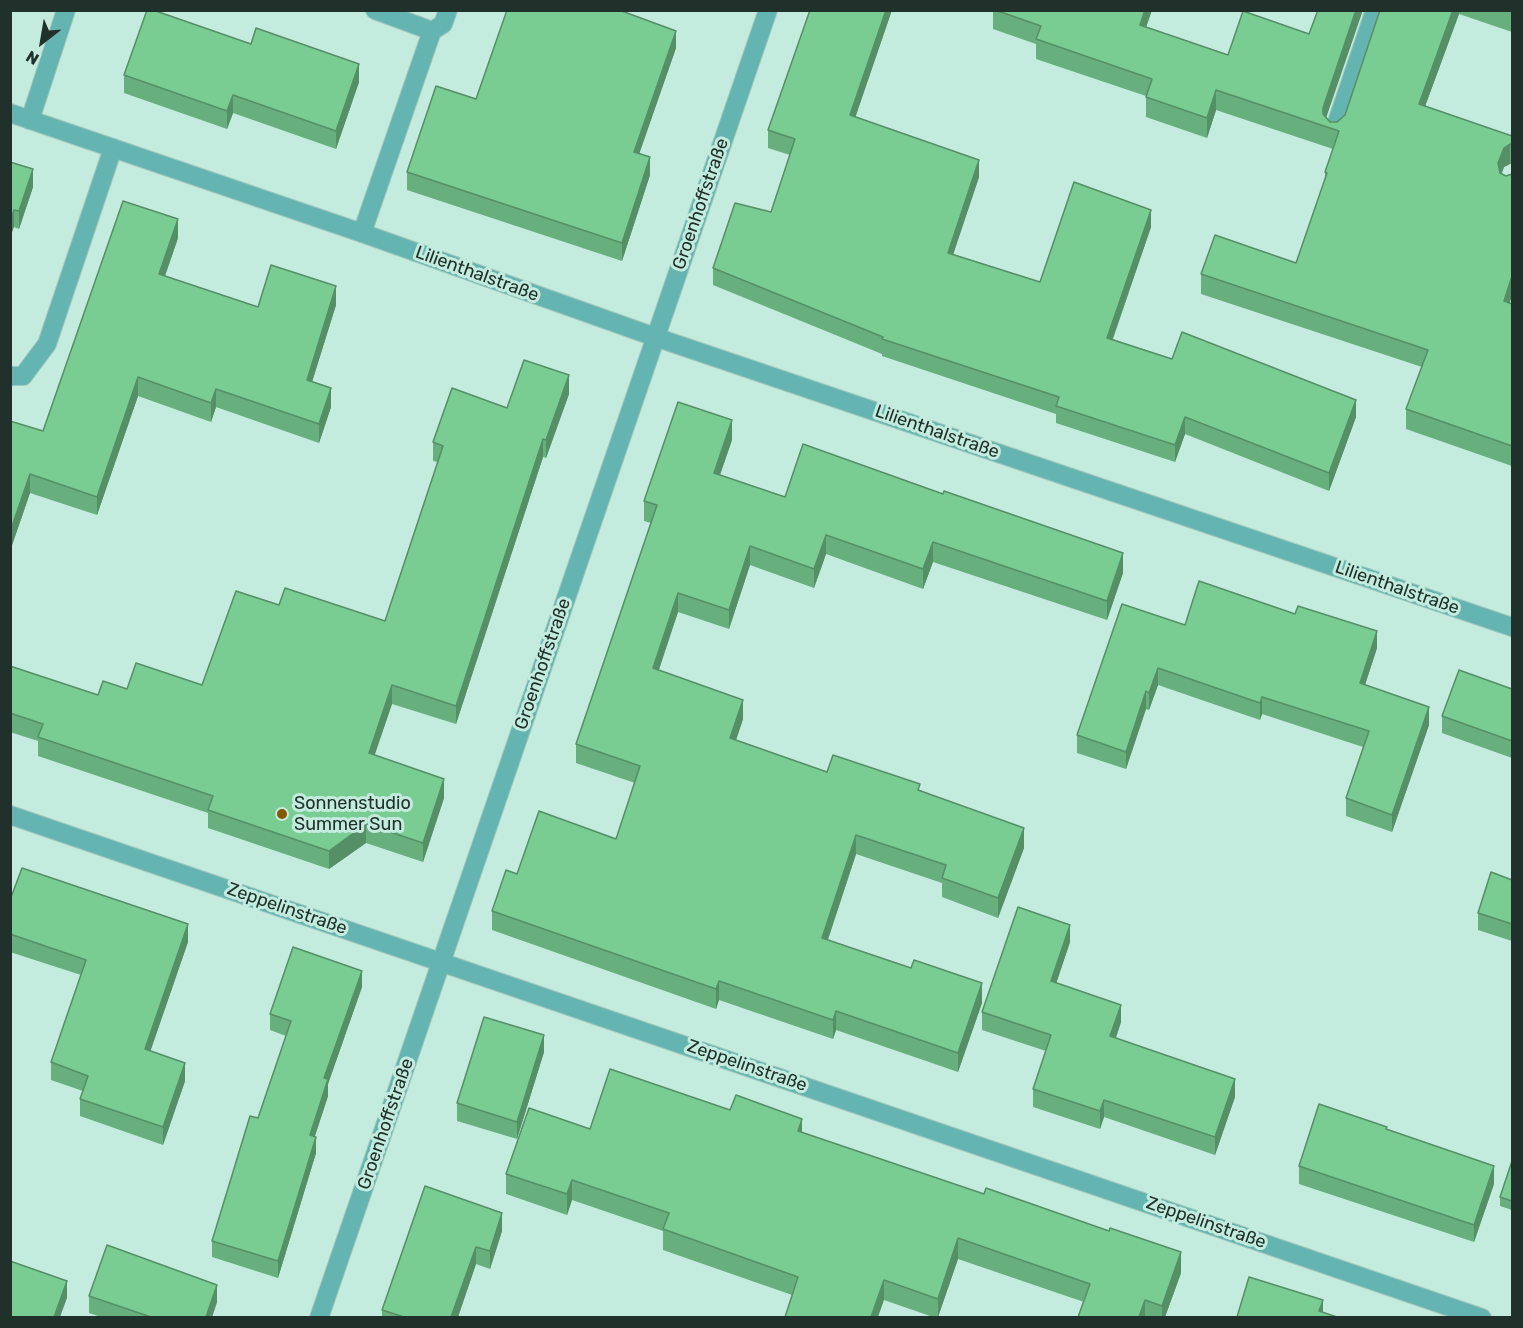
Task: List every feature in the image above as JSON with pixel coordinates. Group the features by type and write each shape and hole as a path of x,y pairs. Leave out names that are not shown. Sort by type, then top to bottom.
{"street":[{"path":"30,120 66,10"},
{"path":"375,10 432,31"},
{"path":"362,233 432,31 443,24 448,10"},
{"name":"Groenhoffstraße","path":"319,1317 768,10"},
{"path":"1334,131 1375,10"},
{"name":"Lilienthalstraße","path":"10,113 362,233 655,337 1512,627"},
{"path":"10,376 23,376 47,344 112,148"},
{"name":"Zeppelinstraße","path":"10,815 1482,1317"}],"building":[{"path":"147,10 153,10 251,44 256,28 359,64 336,131 233,95 227,111 124,75"},
{"path":"507,10 619,10 676,31 634,152 650,157 622,243 407,172 436,86 476,99"},
{"path":"810,10 886,10 850,115 979,160 948,253 1040,282 1074,182 1151,210 1107,338 1172,359 1182,332 1356,400 1329,473 1185,417 1175,445 1056,406 1059,397 882,339 883,337 713,268 735,203 771,212 795,139 768,130"},
{"path":"995,10 1145,10 1140,25 1228,55 1243,11 1309,34 1318,10 1356,10 1323,108 1323,114 1330,122 1337,122 1345,115 1380,10 1453,10 1419,104 1512,136 1512,145 1504,148 1498,163 1500,173 1506,176 1512,174 1512,276 1504,301 1512,304 1512,446 1406,409 1428,350 1201,274 1215,235 1296,263 1339,131 1216,90 1207,118 1146,97 1152,79 1036,39 1041,26"},
{"path":"10,162 33,169 19,211 14,210 10,221"},
{"path":"123,201 178,219 159,274 258,307 271,265 336,286 307,380 331,388 319,424 216,389 211,403 138,377 97,497 30,474 10,532 10,421 43,431"},
{"path":"524,360 569,375 546,440 543,439 456,706 392,685 369,753 444,779 423,843 366,824 329,851 208,810 213,796 38,737 43,724 10,713 10,666 98,695 103,681 127,689 136,663 202,685 236,591 279,605 285,588 385,621 443,446 433,442 452,388 507,408"},
{"path":"678,402 732,420 714,473 785,497 803,444 943,494 944,491 1123,553 1107,601 933,542 923,569 826,535 814,569 750,546 729,610 678,593 653,668 743,700 730,738 827,772 833,755 920,784 918,790 1024,828 998,898 942,878 946,865 856,835 822,938 911,968 914,960 982,983 958,1053 836,1011 833,1020 719,981 716,989 492,911 506,870 517,874 539,811 616,839 640,766 576,744 657,505 644,501"},
{"path":"1199,581 1295,614 1298,606 1377,631 1360,683 1429,707 1392,815 1346,798 1369,731 1262,697 1260,703 1158,668 1149,693 1146,691 1126,752 1077,735 1122,604 1185,625"},
{"path":"1459,670 1512,689 1512,741 1442,716"},
{"path":"22,868 188,924 145,1049 185,1063 163,1127 80,1099 88,1076 51,1062 86,960 10,934 10,900"},
{"path":"1491,872 1512,880 1512,924 1478,913"},
{"path":"1018,907 1070,925 1051,981 1121,1005 1110,1036 1235,1079 1215,1137 1104,1100 1100,1111 1033,1089 1051,1035 982,1012"},
{"path":"293,947 362,971 324,1078 328,1079 310,1135 316,1137 278,1261 212,1241 250,1116 258,1118 291,1021 270,1014"},
{"path":"484,1017 544,1035 517,1122 457,1103"},
{"path":"610,1069 730,1110 736,1095 802,1119 798,1131 984,1194 986,1188 1109,1231 1110,1228 1181,1252 1162,1306 1145,1300 1139,1317 1078,1317 1090,1284 958,1238 938,1299 884,1280 871,1317 785,1317 798,1277 663,1229 669,1213 572,1180 567,1194 506,1174 529,1108 590,1129"},
{"path":"1319,1104 1494,1166 1474,1225 1299,1166"},
{"path":"1512,1161 1512,1201 1500,1197"},
{"path":"425,1186 502,1213 490,1251 476,1247 451,1317 404,1317 382,1310"},
{"path":"107,1245 217,1285 206,1317 151,1317 89,1296"},
{"path":"10,1261 67,1281 54,1317 10,1317"},
{"path":"1249,1277 1323,1300 1319,1311 1337,1317 1237,1317"}],"place":[{"name":"Sonnenstudio Summer Sun","path":"282,814"}]}
